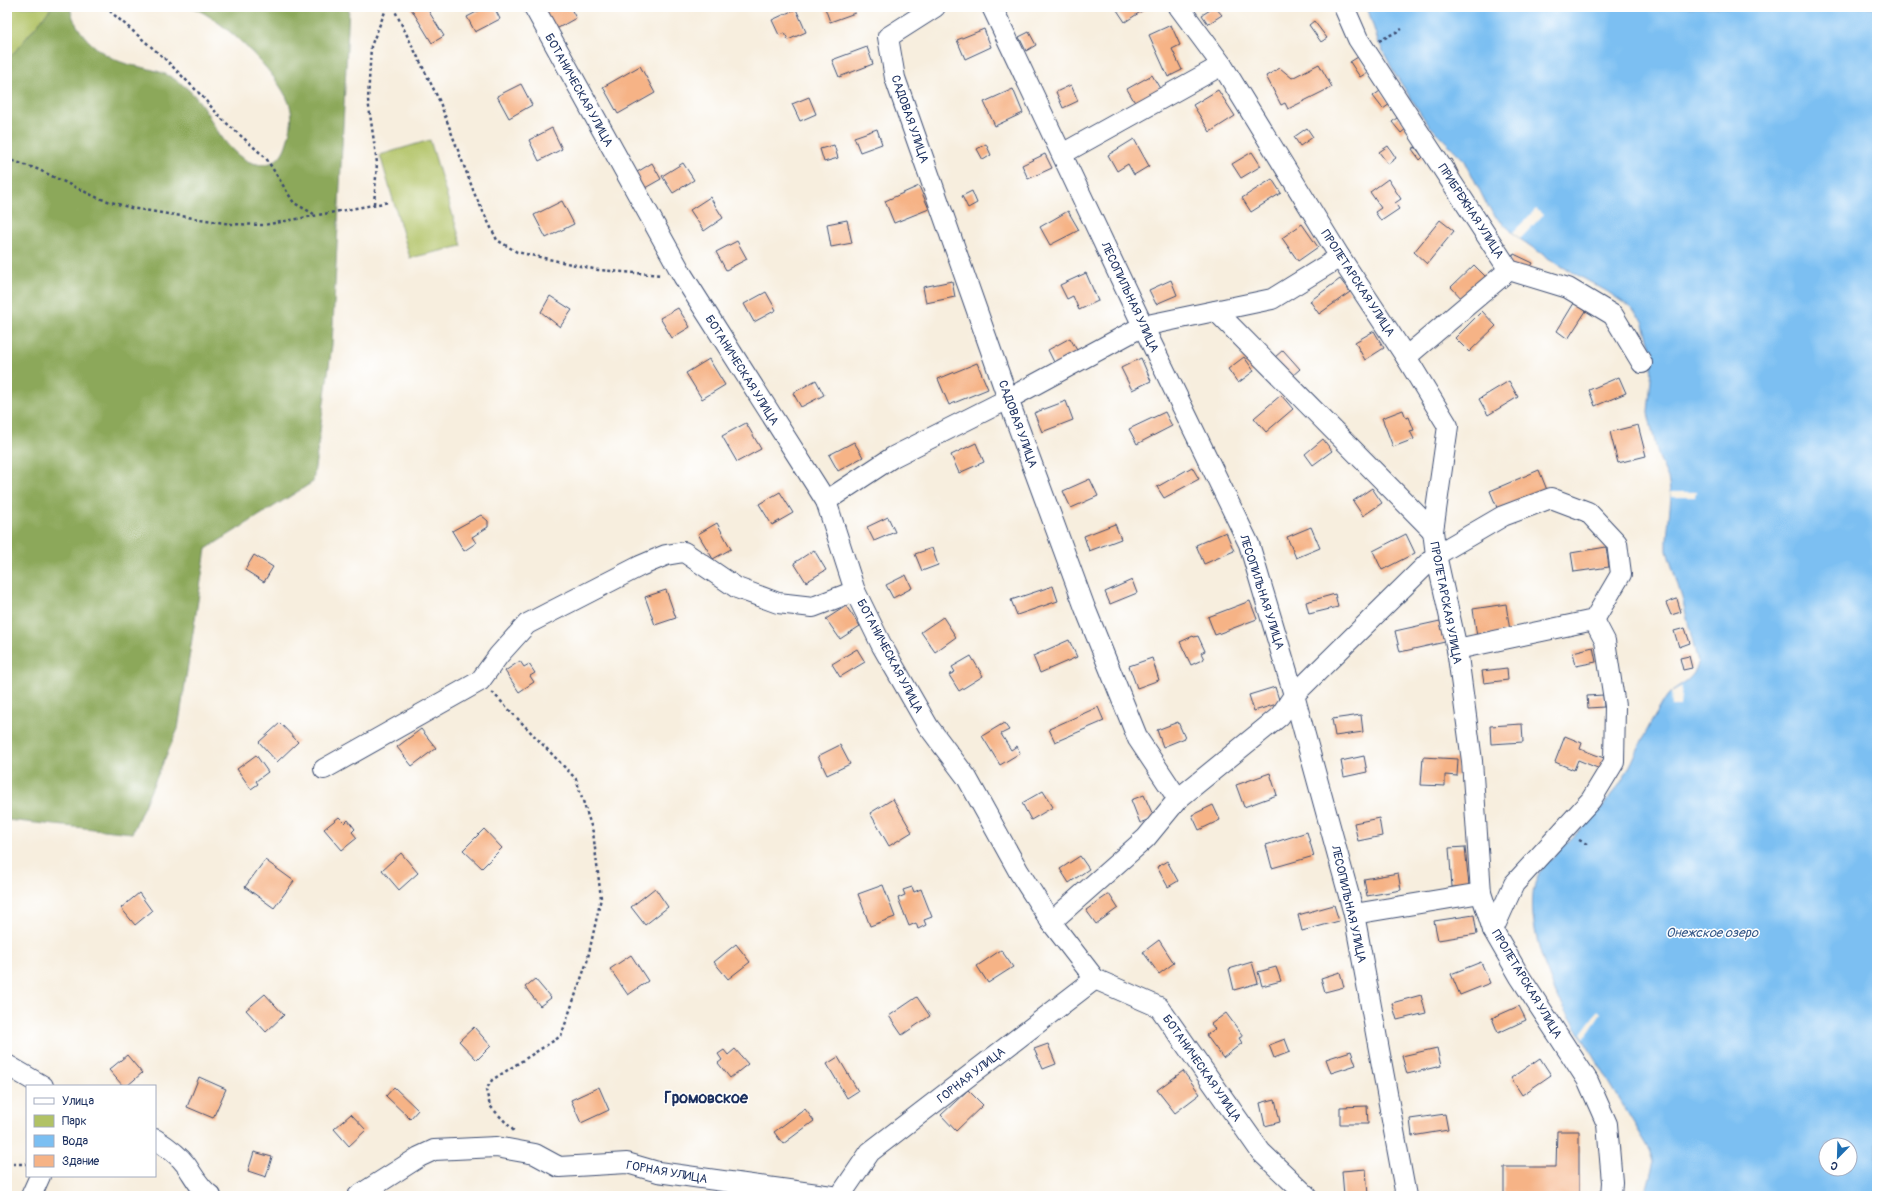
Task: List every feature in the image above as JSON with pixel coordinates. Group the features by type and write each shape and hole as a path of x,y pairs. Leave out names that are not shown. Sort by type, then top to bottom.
{"street":[{"name":"БОТАНИЧЕСКАЯ УЛИЦА","path":"534,7 683,276 826,501 855,591 882,646 928,726 967,778 1020,872 1051,922 1095,980 1159,1007 1261,1152 1307,1196"},
{"name":"САДОВАЯ УЛИЦА","path":"935,7 888,37 895,78 1008,399 1086,608 1138,739 1178,799"},
{"name":"ЛЕСОПИЛЬНАЯ УЛИЦА","path":"992,7 1143,326 1249,544 1294,696 1354,914 1406,1196"},
{"name":"ПРОЛЕТАРСКАЯ УЛИЦА","path":"1179,7 1222,66 1340,257 1406,357 1448,426 1433,531 1436,555 1457,650 1472,761 1481,893 1494,930 1520,977 1588,1081 1607,1124 1612,1182 1611,1196"},
{"name":"ПРИБРЕЖНАЯ УЛИЦА","path":"1344,7 1358,39 1509,270 1568,288 1613,315 1642,363"},
{"path":"1062,154 1222,66"},
{"path":"826,501 893,457 1008,399 1143,326 1272,299 1340,257"},
{"path":"1406,357 1509,270"},
{"path":"1216,311 1433,531"},
{"path":"1051,922 1146,838 1178,799 1280,716 1294,696 1436,555 1503,516 1551,498 1588,512 1617,543 1622,574 1594,620 1457,650"},
{"path":"324,769 480,681 499,655 527,624 640,566 666,555 684,552 737,588 778,603 813,607 855,591"},
{"path":"1494,930 1514,884 1591,800 1614,762 1615,706 1605,641 1594,620"},
{"path":"1354,914 1481,893"},
{"name":"ГОРНАЯ УЛИЦА","path":"840,1196 870,1152 1095,980"},
{"path":"7,1065 41,1085"},
{"path":"156,1140 167,1146 185,1164 202,1190 211,1196"},
{"name":"ГОРНАЯ УЛИЦА","path":"358,1196 419,1157 434,1150 496,1147 535,1154 559,1167 627,1163 658,1172 832,1196"},
{"path":"31,1196 40,1177"}],"path":[{"path":"105,7 163,57 198,92 223,120 266,158 294,202 314,214"},
{"path":"374,204 377,163 368,100 371,46 387,7"},
{"path":"393,7 439,100 476,195 497,240 517,252 598,270 683,276"},
{"path":"1378,41 1402,29"},
{"path":"7,159 37,169 98,198 131,208 231,224 264,224 388,202"},
{"path":"480,681 509,708 576,779 593,832 601,898 587,962 561,1036 492,1080 486,1090 490,1106 515,1133"},
{"path":"7,1164 26,1164"}],"green space":[{"path":"7,7 52,7 7,61"},
{"path":"52,7 70,7 73,17 84,36 101,51 111,57 121,62 161,73 182,84 200,102 230,148 247,161 256,164 266,164 277,159 282,153 286,146 290,132 291,108 283,90 261,62 232,34 218,22 191,7 349,7 332,345 313,482 206,549 178,729 132,833 7,820 7,61"},
{"path":"430,140 462,246 410,258 380,155"}],"water":[{"name":"Онежское озеро","path":"1367,7 1877,7 1877,1196 1645,1196 1654,1161 1650,1150 1556,994 1540,950 1533,916 1535,885 1540,871 1609,799 1627,772 1652,720 1664,700 1672,691 1691,677 1698,663 1682,598 1667,551 1671,497 1668,478 1658,455 1648,413 1653,356 1643,321 1631,308 1608,292 1554,262 1520,239 1496,217 1487,205 1465,161 1427,123 1395,74 1378,41"}],"pier":[{"path":"1536,209 1543,215 1520,239 1513,232"},
{"path":"1670,492 1696,492 1695,497 1671,497"},
{"path":"1682,686 1680,707 1672,707 1671,692"},
{"path":"1598,1010 1601,1013 1584,1038 1581,1033"}],"building":[{"path":"410,7 426,7 444,36 432,43"},
{"path":"486,7 494,7 500,19 475,32 467,17"},
{"path":"537,7 570,7 576,18 551,32"},
{"path":"853,7 855,13 830,22 825,8"},
{"path":"1115,7 1148,7 1125,22"},
{"path":"1215,7 1222,15 1208,24 1202,15"},
{"path":"796,9 806,32 788,40 785,33 779,35 772,20"},
{"path":"1314,21 1327,38 1321,42 1309,25"},
{"path":"1171,25 1180,45 1172,49 1182,70 1168,77 1149,35"},
{"path":"984,29 991,47 965,59 957,40"},
{"path":"1029,32 1036,45 1026,51 1019,37"},
{"path":"867,47 873,64 839,77 832,60"},
{"path":"1358,57 1368,72 1360,77 1350,62"},
{"path":"1319,64 1332,87 1288,109 1285,103 1281,105 1266,76 1280,68 1292,78"},
{"path":"640,66 655,93 618,114 603,87"},
{"path":"1152,75 1162,92 1137,106 1127,89"},
{"path":"521,84 532,105 509,118 497,96"},
{"path":"1071,85 1078,101 1063,108 1056,92"},
{"path":"1013,89 1023,113 995,126 984,102"},
{"path":"1218,90 1235,116 1210,132 1193,105"},
{"path":"1380,91 1390,104 1383,109 1373,96"},
{"path":"809,97 816,114 800,121 792,104"},
{"path":"1398,117 1407,128 1401,133 1392,122"},
{"path":"552,128 562,149 539,161 529,140"},
{"path":"1307,128 1313,137 1300,146 1294,137"},
{"path":"877,129 882,144 860,152 854,137"},
{"path":"1134,139 1149,166 1134,175 1128,164 1117,171 1108,155"},
{"path":"986,144 991,155 983,160 977,149"},
{"path":"834,145 838,158 824,162 820,149"},
{"path":"1388,146 1396,158 1388,164 1379,152"},
{"path":"1415,147 1423,157 1420,160 1412,149"},
{"path":"1252,152 1261,166 1241,178 1232,164"},
{"path":"1045,154 1052,168 1028,179 1022,165"},
{"path":"1452,159 1458,172 1450,175 1444,162"},
{"path":"652,163 661,179 638,192 629,177"},
{"path":"683,163 694,180 673,193 662,176"},
{"path":"1272,179 1281,193 1251,212 1242,198"},
{"path":"1388,179 1401,199 1395,203 1399,209 1381,221 1375,212 1381,208 1370,192"},
{"path":"919,186 929,209 894,223 885,201"},
{"path":"972,191 977,203 968,208 962,196"},
{"path":"710,197 723,218 704,231 690,210"},
{"path":"562,201 574,224 546,238 534,215"},
{"path":"1068,211 1079,230 1050,245 1040,227"},
{"path":"847,220 852,243 831,247 827,224"},
{"path":"1440,220 1454,231 1427,264 1414,252"},
{"path":"1302,224 1318,247 1298,261 1282,238"},
{"path":"737,241 747,259 726,270 716,252"},
{"path":"1514,254 1533,263 1527,274 1508,265"},
{"path":"1474,265 1487,278 1463,300 1451,287"},
{"path":"1086,273 1098,301 1079,310 1073,296 1067,299 1060,285"},
{"path":"1340,279 1350,292 1319,314 1310,301"},
{"path":"1171,280 1177,295 1156,304 1149,290"},
{"path":"952,281 955,297 926,303 923,287"},
{"path":"766,292 776,310 754,322 744,304"},
{"path":"550,296 572,310 560,327 541,312"},
{"path":"1574,303 1586,311 1568,339 1557,331"},
{"path":"678,308 690,327 672,338 660,318"},
{"path":"1482,311 1496,326 1469,352 1455,338"},
{"path":"1374,331 1384,348 1365,360 1355,342"},
{"path":"1070,338 1078,352 1055,364 1048,350"},
{"path":"1283,350 1300,369 1291,377 1274,358"},
{"path":"1244,357 1254,371 1238,383 1228,369"},
{"path":"1141,358 1151,381 1132,390 1121,368"},
{"path":"709,359 725,385 702,399 686,373"},
{"path":"977,363 988,389 949,405 938,379"},
{"path":"1619,377 1626,393 1595,406 1589,390"},
{"path":"816,380 824,395 801,407 793,393"},
{"path":"1509,381 1518,397 1488,415 1479,399"},
{"path":"1281,395 1293,409 1266,432 1254,418"},
{"path":"1066,401 1073,420 1042,432 1034,413"},
{"path":"1403,410 1406,418 1409,417 1414,430 1410,431 1414,439 1393,447 1382,418"},
{"path":"1165,412 1172,426 1137,444 1129,429"},
{"path":"746,423 761,449 737,462 722,436"},
{"path":"1638,425 1646,456 1618,463 1610,432"},
{"path":"1323,439 1332,451 1313,465 1305,454"},
{"path":"854,442 863,457 838,471 829,455"},
{"path":"976,443 984,462 959,473 951,455"},
{"path":"1192,467 1199,479 1164,498 1157,487"},
{"path":"1539,470 1547,490 1498,510 1490,491"},
{"path":"1090,479 1098,496 1071,508 1063,491"},
{"path":"1372,488 1382,503 1363,516 1353,501"},
{"path":"780,492 793,513 772,525 759,504"},
{"path":"481,515 488,521 488,527 472,537 476,543 464,551 452,531"},
{"path":"888,517 895,532 874,541 867,527"},
{"path":"717,523 731,549 713,559 698,534"},
{"path":"1115,524 1121,539 1089,551 1084,536"},
{"path":"1311,527 1320,548 1296,558 1287,537"},
{"path":"1226,532 1234,551 1204,564 1196,545"},
{"path":"1406,534 1415,553 1382,570 1373,551"},
{"path":"1606,547 1609,567 1574,572 1571,553"},
{"path":"932,548 938,565 922,571 915,554"},
{"path":"814,550 826,570 806,582 794,563"},
{"path":"254,555 273,567 264,582 245,570"},
{"path":"906,575 912,588 893,598 886,585"},
{"path":"1132,580 1137,593 1110,604 1105,592"},
{"path":"1053,586 1058,601 1017,615 1011,600"},
{"path":"666,590 676,618 655,625 645,597"},
{"path":"1335,594 1338,607 1309,614 1306,602"},
{"path":"1677,599 1681,612 1671,615 1666,603"},
{"path":"1250,601 1257,619 1215,635 1208,617"},
{"path":"1506,604 1510,631 1477,637 1473,609"},
{"path":"846,606 860,626 840,639 826,619"},
{"path":"943,617 956,637 935,652 921,632"},
{"path":"1440,621 1445,642 1400,652 1395,631"},
{"path":"1685,628 1690,643 1679,647 1674,631"},
{"path":"1193,636 1198,636 1205,651 1201,653 1204,659 1191,665 1180,642"},
{"path":"1069,640 1077,657 1040,673 1033,656"},
{"path":"1593,647 1596,662 1576,666 1573,652"},
{"path":"857,649 865,662 840,677 832,664"},
{"path":"971,656 983,676 959,691 949,675 955,672 952,667"},
{"path":"1689,656 1692,668 1683,670 1680,658"},
{"path":"1152,658 1159,680 1137,688 1129,666"},
{"path":"520,661 524,667 529,664 535,673 530,676 534,682 519,692 505,671"},
{"path":"1507,668 1508,680 1484,683 1482,671"},
{"path":"1275,687 1280,703 1254,711 1249,695"},
{"path":"1603,695 1604,707 1588,708 1587,696"},
{"path":"1098,707 1104,721 1055,742 1049,729"},
{"path":"1361,715 1363,732 1335,736 1332,719"},
{"path":"1178,722 1185,738 1163,747 1157,730"},
{"path":"280,723 298,742 277,762 259,742"},
{"path":"1004,723 1009,730 1001,734 1011,750 1017,746 1020,753 1000,765 982,736"},
{"path":"1522,724 1523,742 1491,744 1490,726"},
{"path":"421,729 436,748 412,766 397,747"},
{"path":"1565,736 1582,743 1580,749 1604,758 1600,769 1578,760 1574,770 1555,762"},
{"path":"840,745 850,764 827,775 818,756"},
{"path":"256,755 268,772 256,781 258,784 251,789 237,769"},
{"path":"1364,756 1367,772 1344,777 1341,761"},
{"path":"1423,757 1458,759 1457,776 1445,775 1445,786 1421,785"},
{"path":"1270,773 1277,795 1244,807 1236,785"},
{"path":"1043,791 1053,807 1031,820 1022,803"},
{"path":"1144,795 1154,817 1140,823 1131,800"},
{"path":"893,799 912,832 889,846 870,813"},
{"path":"1213,805 1220,820 1199,830 1192,815"},
{"path":"339,817 345,823 348,820 355,829 352,832 357,838 342,850 324,829"},
{"path":"1379,818 1382,836 1358,841 1354,823"},
{"path":"484,829 502,848 482,868 463,850"},
{"path":"1307,832 1314,856 1272,868 1266,845"},
{"path":"1465,847 1469,886 1452,887 1449,848"},
{"path":"401,853 418,873 399,890 382,870"},
{"path":"1080,856 1089,869 1069,883 1060,869"},
{"path":"265,860 294,881 274,908 245,887"},
{"path":"1167,861 1178,881 1168,887 1157,867"},
{"path":"1398,873 1401,890 1367,896 1364,879"},
{"path":"883,885 895,917 870,926 858,894"},
{"path":"912,887 914,892 921,889 932,917 924,920 926,925 918,929 916,923 909,926 898,898 905,895 903,890"},
{"path":"655,888 668,907 645,925 631,907"},
{"path":"139,893 152,911 135,925 121,908"},
{"path":"1109,894 1118,908 1096,924 1086,910"},
{"path":"1334,905 1339,921 1302,931 1298,915"},
{"path":"1474,915 1477,934 1438,940 1434,921"},
{"path":"1159,940 1174,963 1159,974 1143,952"},
{"path":"736,944 750,962 728,979 714,962"},
{"path":"1001,950 1013,967 988,983 977,966"},
{"path":"631,955 648,981 628,995 610,969"},
{"path":"1252,962 1258,983 1234,990 1229,969"},
{"path":"1481,962 1490,983 1460,995 1451,974"},
{"path":"1276,967 1281,981 1262,986 1258,972"},
{"path":"1340,972 1344,987 1325,992 1321,978"},
{"path":"535,979 551,998 540,1006 525,987"},
{"path":"265,994 284,1015 266,1032 246,1010"},
{"path":"1421,995 1426,1013 1397,1020 1392,1003"},
{"path":"917,997 930,1016 902,1035 889,1016"},
{"path":"1519,1006 1526,1020 1498,1033 1492,1018"},
{"path":"1226,1013 1243,1036 1239,1038 1242,1043 1223,1058 1206,1035 1215,1029 1211,1024"},
{"path":"474,1027 491,1046 477,1060 459,1041"},
{"path":"1285,1039 1290,1052 1274,1058 1269,1045"},
{"path":"1048,1044 1056,1064 1043,1069 1034,1049"},
{"path":"1437,1048 1441,1066 1407,1074 1402,1056"},
{"path":"735,1049 748,1064 730,1078 718,1063 722,1060 718,1054 724,1050 728,1055"},
{"path":"1351,1051 1356,1065 1331,1073 1326,1059"},
{"path":"127,1055 142,1073 128,1085 122,1085 109,1070"},
{"path":"838,1057 858,1091 847,1098 827,1064"},
{"path":"1540,1058 1551,1075 1522,1095 1511,1078"},
{"path":"1183,1071 1200,1094 1175,1113 1157,1090"},
{"path":"199,1077 226,1089 213,1118 187,1107"},
{"path":"394,1087 418,1110 410,1119 386,1096"},
{"path":"599,1087 609,1110 581,1123 571,1100"},
{"path":"968,1090 983,1105 956,1131 941,1115"},
{"path":"1275,1099 1280,1122 1265,1126 1260,1103"},
{"path":"1367,1106 1368,1124 1340,1124 1340,1107"},
{"path":"805,1109 814,1121 783,1144 774,1132"},
{"path":"351,1114 366,1130 349,1146 334,1129"},
{"path":"1445,1114 1448,1130 1412,1136 1410,1119"},
{"path":"1557,1131 1579,1131 1579,1196 1504,1196 1504,1167 1556,1167"},
{"path":"254,1152 272,1157 266,1177 248,1171"},
{"path":"1366,1169 1368,1196 1344,1196 1342,1171"}],"district":[{"name":"Громовское","path":"706,1097"}]}
